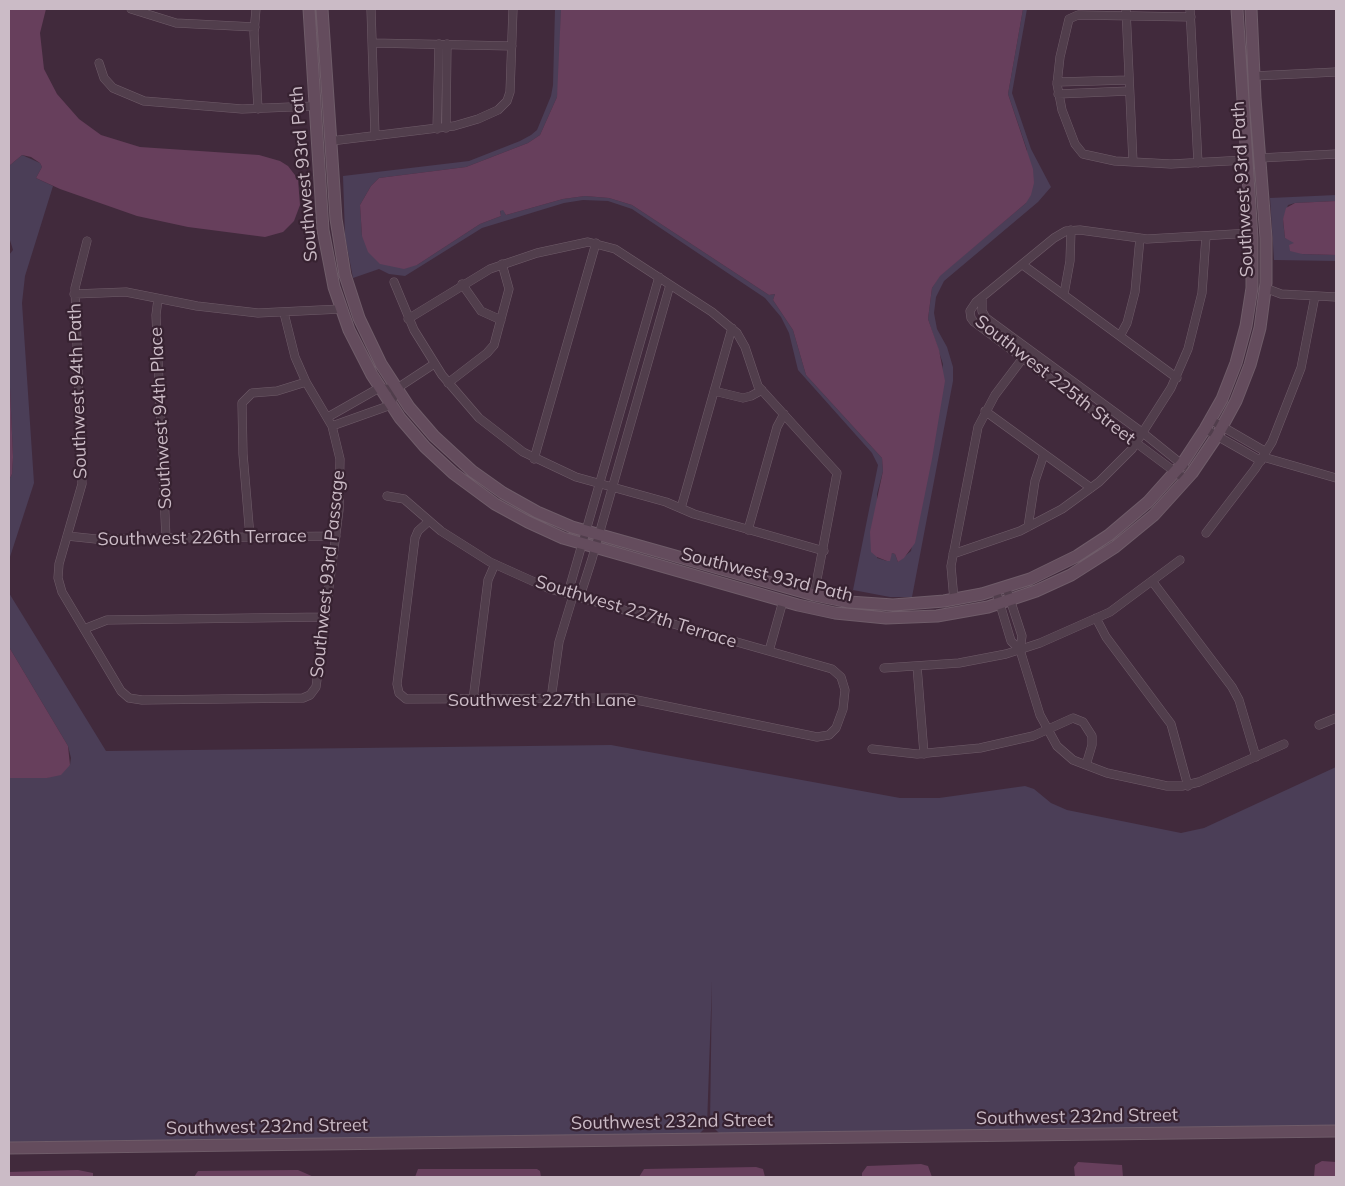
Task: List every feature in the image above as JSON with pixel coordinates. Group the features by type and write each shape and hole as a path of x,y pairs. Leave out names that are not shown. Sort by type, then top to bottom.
{"street":[{"path":"132,9 176,23 254,27"},
{"path":"256,9 254,27 258,109"},
{"name":"Southwest 93rd Path","path":"308,9 323,230 330,268 341,309 356,347 379,388 425,447 474,489 517,517 584,545 783,601 835,613 886,618 944,615 1005,602 1065,578 1105,555 1145,524 1189,477 1220,431 1241,389 1252,359 1262,315 1265,288 1266,238 1254,76 1252,9"},
{"name":"Southwest 93rd Path","path":"322,9 337,231 345,276 366,336 396,390 434,436 477,475 531,509 587,532 814,595 880,604 918,604 954,600 1001,589 1054,568 1098,542 1139,511 1178,468 1208,424 1230,381 1246,326 1252,282 1252,234 1237,9"},
{"path":"371,9 375,136"},
{"path":"331,141 441,128 491,114 507,101 511,89 513,9"},
{"path":"1198,163 1191,13 1126,12 1078,15 1070,18 1066,26 1057,82 1058,94 1079,152 1103,159 1133,162 1198,163 1246,160"},
{"path":"1126,12 1133,162"},
{"path":"373,43 512,46"},
{"path":"441,128 443,44"},
{"path":"99,63 108,83 135,99 160,104 258,109 315,106"},
{"path":"1254,76 1336,72"},
{"path":"1057,82 1129,80"},
{"path":"1058,94 1129,91"},
{"path":"1260,158 1336,154"},
{"path":"982,300 1054,238 1071,230 1140,238 1252,234"},
{"path":"1064,294 1069,269 1071,230"},
{"path":"953,554 1028,527 1062,509 1091,488 1144,433 1177,378 1199,310 1204,279 1206,236"},
{"path":"1120,336 1127,323 1135,292 1140,238"},
{"name":"Southwest 94th Path","path":"87,241 76,278 74,294 82,484 59,566 59,582 84,629 122,691 129,698"},
{"path":"534,459 596,243"},
{"path":"408,319 462,284 502,264 571,245 596,243 614,249 659,277 732,328 745,347 754,379 837,473 824,551 814,595"},
{"path":"448,383 490,350 501,320 509,289 502,264"},
{"path":"1023,265 1177,378"},
{"path":"551,699 559,642 573,596 570,586 584,545 659,277"},
{"path":"394,282 408,319 434,364 448,383 479,418 509,443 534,459 569,475 748,530 824,551"},
{"path":"462,284 481,312 501,320"},
{"path":"573,596 582,590 596,548 670,285"},
{"path":"1265,288 1281,294 1336,297"},
{"path":"74,294 122,292 213,308 284,313 341,309"},
{"path":"1206,533 1264,457 1301,368 1315,296"},
{"name":"Southwest 94th Place","path":"158,299 156,320 166,538"},
{"name":"Southwest 225th Street","path":"982,300 981,309 984,316 1144,433 1189,477"},
{"name":"Southwest 225th Street","path":"982,300 972,308 970,313 972,320 1136,443 1178,468"},
{"name":"Southwest 93rd Passage","path":"129,698 301,698 310,695 316,687 336,536 341,467 332,426 306,382 292,348 284,313"},
{"path":"680,508 732,328"},
{"path":"954,600 951,578 953,554 977,432 985,411 1030,350"},
{"path":"332,426 391,405 396,390 434,364"},
{"path":"250,537 242,404 246,397 255,393 277,392 306,382"},
{"path":"328,417 379,388 396,390"},
{"path":"714,390 743,398 762,390"},
{"path":"985,411 1091,488"},
{"path":"748,530 777,427 784,414"},
{"path":"1208,424 1264,457 1336,478"},
{"path":"1028,527 1035,481 1044,454"},
{"name":"Southwest 227th Terrace","path":"387,496 404,499 429,521 495,564 542,585 573,596 828,668 842,679 845,690 843,709 836,728 830,735"},
{"name":"Southwest 227th Lane","path":"429,521 418,531 415,538 397,683 398,690 402,696 414,700 632,699 814,737 823,738 830,735"},
{"name":"Southwest 226th Terrace","path":"67,536 88,539 336,536"},
{"path":"884,668 951,664 1020,650 1115,609 1180,560"},
{"path":"472,700 487,583 495,564"},
{"path":"1152,581 1232,686 1256,757"},
{"path":"1001,589 1005,602 1011,642 1020,650"},
{"path":"1001,589 1005,602 1022,636 1020,650 1040,715 1056,746 1073,760 1107,773 1161,785 1188,786 1284,744"},
{"path":"769,651 783,601"},
{"path":"84,629 107,620 325,617"},
{"path":"1096,618 1106,637 1171,724 1188,786"},
{"path":"917,666 924,754"},
{"path":"872,749 924,754 980,748 1047,730 1069,718 1078,719 1083,722 1092,739 1086,765"},
{"path":"1320,725 1336,718"},
{"name":"Southwest 232nd Street","path":"9,1148 1336,1131"}],"shaded area":[{"path":"9,9 46,9 40,33 44,69 57,94 79,119 101,135 140,147 259,155 280,161 288,166 298,179 300,205 294,221 283,232 265,237 188,227 137,216 60,189 36,178 42,167 40,163 31,157 22,155 9,166"},
{"path":"555,9 561,9 560,80 557,97 540,135 528,143 466,167 379,178 371,186 360,205 362,236 417,265 480,224 501,216 500,210 503,209 506,215 563,199 585,196 609,198 632,205 769,295 775,294 773,300 793,330 806,375 882,458 883,471 877,494 877,558 887,561 892,553 895,554 898,562 911,551 943,364 928,319 932,288 939,276 1026,203 1027,150 1008,94 1023,9 1027,9 1012,93 1031,149 1051,187 1038,202 944,281 936,297 934,313 937,329 947,347 953,367 953,381 912,597 890,597 853,590 878,465 872,453 798,370 789,333 781,317 765,298 632,209 608,201 583,200 564,203 482,228 405,276 389,274 379,269 353,278 345,236 343,176 469,161 531,135 537,130 551,96"},
{"path":"561,9 1023,9 1008,94 1033,169 1034,183 1031,195 1026,203 940,276 932,288 928,319 939,350 945,381 915,543 904,558 898,562 895,554 892,553 890,561 887,561 871,552 870,532 883,471 882,458 806,375 793,330 773,300 775,294 769,295 632,205 609,198 585,196 563,199 506,215 503,210 500,211 501,216 480,224 417,265 404,269 380,264 368,252 362,236 360,205 371,186 379,178 466,167 528,143 540,135 557,97"},
{"path":"22,155 40,163 42,167 36,178 53,186 25,276 22,303 34,483 9,560 9,480 12,474 13,457 9,365 9,255 13,250 9,237 9,166"},
{"path":"1336,195 1336,201 1288,205 1283,220 1285,238 1294,241 1302,254 1336,255 1336,261 1274,260 1270,198"},
{"path":"1336,201 1336,255 1302,254 1290,251 1289,245 1294,243 1285,238 1283,219 1286,208 1295,203"},
{"path":"9,365 13,457 12,474 9,480"},
{"path":"9,593 106,751 611,745 900,798 939,798 1025,786 1034,789 1051,803 1067,810 1181,833 1204,828 1336,767 1336,1127 719,1133 710,1124 712,981 707,1126 700,1133 688,1135 9,1142 9,778 47,778 70,765 71,758 68,746 9,647"},
{"path":"9,647 68,746 70,765 61,775 47,778 9,778"},
{"path":"1322,1161 1336,1162 1336,1177 1314,1177 1315,1165"},
{"path":"1078,1162 1122,1165 1123,1177 1075,1177 1074,1167"},
{"path":"921,1164 928,1166 932,1177 862,1177 862,1173 867,1166"},
{"path":"756,1167 763,1169 765,1177 639,1177 644,1169"},
{"path":"418,1169 537,1169 540,1171 541,1177 415,1177"},
{"path":"78,1170 93,1173 93,1177 9,1177 9,1172"},
{"path":"298,1170 314,1177 194,1177 198,1171"}]}
